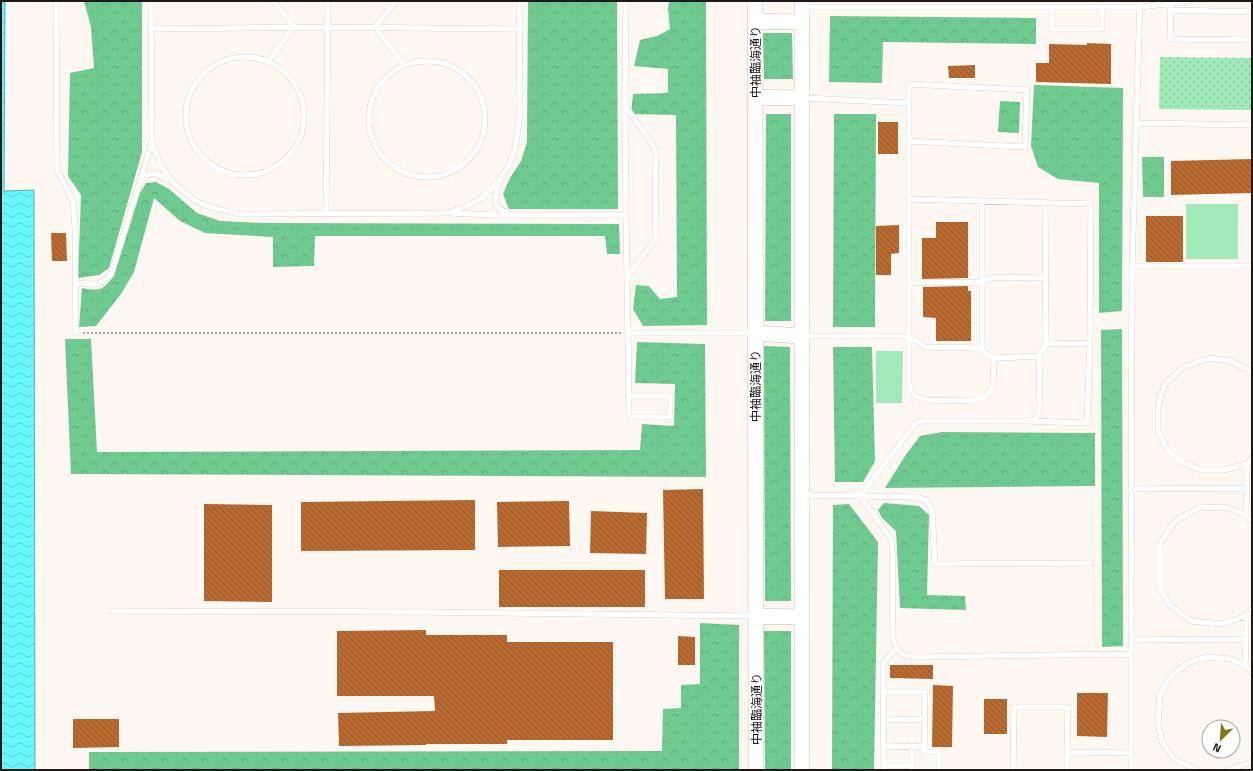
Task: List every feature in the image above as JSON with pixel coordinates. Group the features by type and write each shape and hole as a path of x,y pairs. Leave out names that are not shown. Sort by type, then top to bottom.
{"street":[{"name":"中袖臨海通り","path":"755,1 756,770"},
{"path":"755,21 802,10 802,770"},
{"path":"755,97 802,98"},
{"path":"755,333 802,336"},
{"path":"756,616 802,618"}],"lane":[{"path":"56,1 56,170 73,201 75,226 76,333"},
{"path":"151,1 152,142 157,159 166,175 182,190 200,203 220,210 240,214 447,213 514,215 626,215"},
{"path":"274,1 294,27"},
{"path":"326,213 328,1"},
{"path":"375,27 396,1"},
{"path":"447,213 465,207 482,198 500,179 508,167 515,149 520,113 519,1"},
{"path":"626,1 624,105 629,396 630,416 670,417 670,396 629,396"},
{"path":"802,10 1102,7 1190,1"},
{"path":"1171,3 1170,39 1252,40"},
{"path":"1131,770 1132,266 1140,4"},
{"path":"1052,7 1052,29 1102,29 1102,7"},
{"path":"1171,10 1252,12"},
{"path":"151,29 294,27 519,29"},
{"path":"268,62 294,27"},
{"path":"375,27 404,64"},
{"path":"242,57 268,62 275,65 290,79 300,95 304,117 297,144 284,160 275,167 255,174 240,175 220,170 210,164 190,141 185,115 193,86 213,66 242,57"},
{"path":"424,60 444,62 462,71 480,91 486,111 485,132 477,150 468,162 451,173 422,178 402,172 384,159 373,142 368,123 373,95 384,78 404,64 424,60"},
{"path":"909,141 1025,147 1027,90 909,84 909,103 909,141 909,386 915,396 927,400 972,402 985,397 993,387 994,358"},
{"path":"802,98 909,103"},
{"path":"624,105 656,150 655,240 627,276"},
{"path":"1136,123 1252,125"},
{"path":"76,283 96,284 107,280 112,272 152,142"},
{"path":"138,185 145,176 153,173 171,180"},
{"path":"500,179 495,199 498,206 503,211 514,215"},
{"path":"860,496 916,423 1029,421 1087,423 1090,343 1091,204 909,199"},
{"path":"982,200 982,352"},
{"path":"1029,421 1036,419 1040,409 1039,356 1046,344 1045,202"},
{"path":"1132,266 1252,266"},
{"path":"909,283 982,282 994,277 1046,278"},
{"path":"628,332 755,333"},
{"path":"802,336 909,336 925,347 976,348 994,358 1039,356"},
{"path":"1046,344 1090,343"},
{"path":"1252,372 1231,361 1208,358 1182,368 1165,384 1158,405 1158,431 1168,451 1182,462 1200,470 1224,470 1247,464 1252,458"},
{"path":"1246,515 1247,464"},
{"path":"1131,489 1246,488"},
{"path":"802,495 915,497 926,500 932,510 935,564 1090,563"},
{"path":"860,496 892,540 893,639 896,648 903,655 910,657 1131,654"},
{"path":"1252,521 1246,515 1225,507 1199,508 1175,522 1160,544 1160,588 1170,605 1191,621 1222,624 1246,616 1252,609"},
{"path":"112,611 414,612 756,616"},
{"path":"1245,665 1246,616"},
{"path":"1131,640 1246,639"},
{"path":"896,648 884,663 884,768 912,768 912,746"},
{"path":"1197,770 1174,759 1162,742 1158,723 1160,694 1172,675 1190,662 1207,657 1230,659 1245,665 1252,672"},
{"path":"884,692 925,692 924,752 939,752 939,770"},
{"path":"1013,770 1014,707 1068,707 1067,770"},
{"path":"884,720 925,719"},
{"path":"884,747 924,746"},
{"path":"1067,752 1131,753"},
{"path":"1228,770 1250,763 1250,770"}],"path":[{"path":"76,333 628,332"}],"green space":[{"path":"84,1 142,1 142,152 109,268 99,275 78,278 81,195 68,176 70,73 94,68 91,27"},
{"path":"528,1 617,1 618,209 509,209 503,194 510,178 521,161 527,142"},
{"path":"669,1 706,1 707,325 643,326 633,309 636,285 649,286 660,299 677,297 676,115 631,114 633,94 668,93 668,69 634,66 640,40 657,36 670,29 668,9"},
{"path":"830,16 1036,18 1036,44 883,42 882,83 829,82"},
{"path":"763,33 792,33 793,79 764,79"},
{"path":"1160,57 1252,58 1252,110 1159,109"},
{"path":"1034,85 1123,88 1122,311 1099,313 1099,183 1058,179 1038,167 1031,146"},
{"path":"1000,101 1020,102 1019,133 998,132"},
{"path":"766,114 791,114 791,321 765,321"},
{"path":"834,114 876,114 875,327 833,327"},
{"path":"1142,157 1164,157 1164,197 1143,197"},
{"path":"156,182 169,189 197,213 220,221 262,223 619,224 620,254 607,254 605,236 315,236 314,266 273,267 273,237 205,233 180,221 154,198 134,272 121,294 96,326 79,327 82,288 93,290 100,289 114,276 140,193 146,183"},
{"path":"1186,204 1238,204 1238,259 1186,259"},
{"path":"1122,329 1123,646 1102,647 1101,330"},
{"path":"65,339 91,339 97,452 640,450 642,424 674,426 675,384 635,383 637,342 705,344 706,477 71,474"},
{"path":"764,346 790,347 791,601 765,601"},
{"path":"833,347 872,347 875,461 863,482 835,482"},
{"path":"876,351 903,351 902,403 876,403"},
{"path":"942,432 1095,433 1095,486 885,488 905,456 920,436"},
{"path":"884,503 919,506 929,515 927,595 965,596 966,610 900,608 896,531 882,518 878,510"},
{"path":"849,504 878,542 874,770 832,770 833,505"},
{"path":"700,623 739,625 739,770 89,770 89,752 662,751 663,709 681,708 681,685 700,684"},
{"path":"764,631 791,631 791,770 765,770"}],"water":[{"path":"1,1 5,1 4,191 34,190 35,770 1,770"}],"building":[{"path":"1087,43 1111,44 1111,84 1036,82 1036,63 1049,63 1049,44 1087,45"},
{"path":"975,65 975,78 949,78 948,66"},
{"path":"878,122 898,122 898,154 878,154"},
{"path":"1252,159 1252,193 1171,195 1171,161"},
{"path":"1146,216 1183,216 1183,262 1146,262"},
{"path":"936,222 968,222 968,278 922,279 922,238 936,238"},
{"path":"899,225 899,253 891,254 891,275 876,275 876,226"},
{"path":"51,233 66,233 67,261 52,261"},
{"path":"968,286 968,291 971,291 971,341 936,341 936,318 923,317 923,287"},
{"path":"703,489 704,599 665,599 663,490"},
{"path":"475,500 475,550 301,551 301,502"},
{"path":"569,501 570,546 498,547 497,502"},
{"path":"204,504 272,505 272,602 204,601"},
{"path":"591,511 647,513 646,554 590,553"},
{"path":"499,570 645,570 645,607 499,607"},
{"path":"426,630 426,635 507,635 507,642 613,642 613,740 507,740 507,744 339,746 338,713 435,711 434,696 337,696 337,631"},
{"path":"678,636 695,637 695,665 678,665"},
{"path":"890,665 933,665 933,679 890,678"},
{"path":"933,685 953,686 952,747 932,747"},
{"path":"1077,693 1108,693 1107,737 1077,736"},
{"path":"984,699 1007,699 1007,734 984,734"},
{"path":"73,719 119,719 119,747 73,748"}]}
